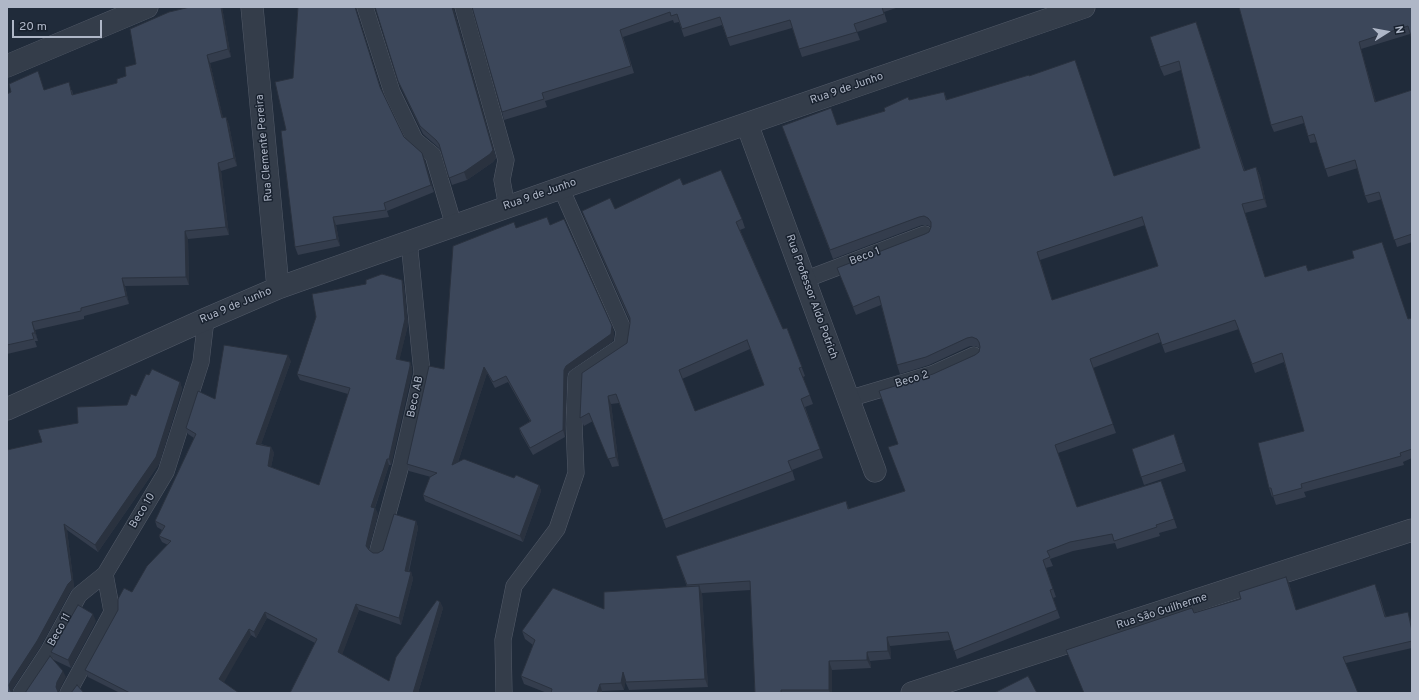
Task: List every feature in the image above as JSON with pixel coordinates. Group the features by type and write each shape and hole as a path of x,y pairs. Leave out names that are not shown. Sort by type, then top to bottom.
{"street":[{"path":"7,66 147,7"},
{"name":"Rua Clemente Pereira","path":"252,7 278,288"},
{"name":"Rua 9 de Junho","path":"7,409 278,288 561,188 1084,7"},
{"name":"Rua Professor Aldo Potrich","path":"747,124 874,471"},
{"name":"Rua São Guilherme","path":"912,693 1412,530"}],"lane":[{"path":"365,7 392,92 415,140 433,156 454,226"},
{"path":"463,7 506,160 502,180 507,207"},
{"path":"504,693 503,640 514,586 557,529 576,473 574,424 576,377 622,346 624,331 561,188"},
{"name":"Beco 1","path":"804,280 925,234"},
{"name":"Beco AB","path":"378,550 401,465 422,373 410,241"},
{"name":"Beco 10","path":"105,574 166,472 201,362 206,319"},
{"name":"Beco 2","path":"848,399 932,374 974,355"},
{"path":"68,693 112,612 105,574"},
{"name":"Beco 11","path":"21,693 48,652 79,595 105,574"}],"building":[{"path":"190,7 221,7 228,49 207,55 222,118 226,117 234,158 218,163 226,227 185,231 186,277 122,278 126,296 81,308 81,311 32,322 35,333 32,333 34,339 7,345 7,94 11,92 9,84 38,71 44,90 69,82 72,95 117,83 117,79 126,76 125,67 136,64 130,29 169,12"},
{"path":"298,7 355,7 380,87 404,137 422,153 431,185 384,203 386,210 333,217 337,239 295,247 281,131 286,130 275,82 293,78"},
{"path":"375,7 452,7 493,150 490,154 464,172 449,178 439,144 420,126 398,81"},
{"path":"472,7 882,7 884,14 854,24 857,32 799,49 790,20 727,38 720,17 682,29 677,14 671,16 670,12 620,30 631,66 542,93 544,99 502,112"},
{"path":"1239,7 1412,7 1412,40 1408,26 1359,42 1375,102 1412,90 1412,234 1394,240 1379,192 1365,196 1355,160 1325,169 1314,134 1308,136 1302,116 1271,125"},
{"path":"1196,22 1244,171 1256,167 1264,199 1242,204 1265,277 1306,265 1308,271 1354,258 1352,251 1382,242 1408,319 1412,318 1412,449 1400,453 1401,456 1301,484 1302,488 1273,496 1271,488 1269,488 1258,443 1304,431 1282,353 1252,364 1235,320 1162,345 1158,333 1090,359 1113,424 1055,445 1077,507 1161,481 1174,519 1156,525 1157,527 1114,541 1112,534 1070,542 1047,551 1050,557 1043,560 1053,589 1050,590 1057,610 954,651 948,632 887,637 888,651 867,652 867,660 829,661 829,690 781,690 781,693 755,693 750,581 687,585 676,556 846,501 848,509 905,491 888,447 898,444 879,391 933,374 975,355 979,352 980,347 977,339 972,337 967,338 926,357 897,365 879,296 853,307 837,268 925,234 929,232 931,222 924,216 919,217 830,250 782,126 831,108 837,125 885,111 884,108 908,97 909,100 944,92 946,100 1029,76 1075,60 1114,176 1200,148 1179,61 1160,67 1150,37","holes":["1142,217 1158,266 1052,300 1037,252"]},
{"path":"721,170 742,219 736,222 783,329 787,328 802,367 799,368 810,395 801,399 820,449 788,461 792,471 663,520 616,394 608,396 616,457 608,459 589,413 580,418 582,373 627,343 630,323 630,318 582,211 610,198 615,209 680,178 683,185","holes":["747,340 764,385 695,411 679,370"]},
{"path":"547,217 550,225 564,219 612,326 611,334 566,366 564,370 563,430 530,448 519,428 531,421 506,376 493,382 484,367 452,465 464,459 514,478 516,475 539,485 520,536 423,495 430,477 437,473 407,464 429,366 444,369 453,246 514,222 516,228"},
{"path":"382,274 402,280 405,319 396,359 410,362 410,366 389,459 387,459 371,507 375,508 366,546 373,553 378,553 383,550 394,514 416,521 405,571 411,572 399,618 356,604 338,652 389,681 396,657 437,600 440,602 413,693 290,693 317,639 265,612 254,632 249,629 219,679 239,693 130,693 85,670 118,610 118,599 124,588 132,592 147,566 171,541 159,536 165,526 155,521 196,434 186,428 198,391 215,399 224,345 288,355 256,444 271,447 268,466 319,485 350,388 297,374 316,317 312,294 366,284 366,280"},
{"path":"152,369 180,382 156,457 95,545 64,524 72,580 68,584 37,641 11,681 9,685 12,693 7,693 7,450 42,442 38,430 78,423 77,407 127,405 131,394 136,396 146,374 149,375"},
{"path":"1174,434 1183,463 1141,477 1132,449"},
{"path":"1286,577 1296,610 1375,584 1385,617 1408,612 1412,631 1412,641 1343,657 1358,693 1084,693 1066,650 1192,608 1194,613 1241,599 1239,592"},
{"path":"699,586 705,679 626,682 623,672 621,683 600,684 597,693 551,693 552,689 521,676 535,640 522,631 553,588 604,609 604,592"},
{"path":"78,605 93,614 68,660 51,652"},
{"path":"50,656 63,671 56,687 59,693 25,693"},
{"path":"1028,676 1037,693 994,693"},
{"path":"77,685 84,693 71,693"}]}
